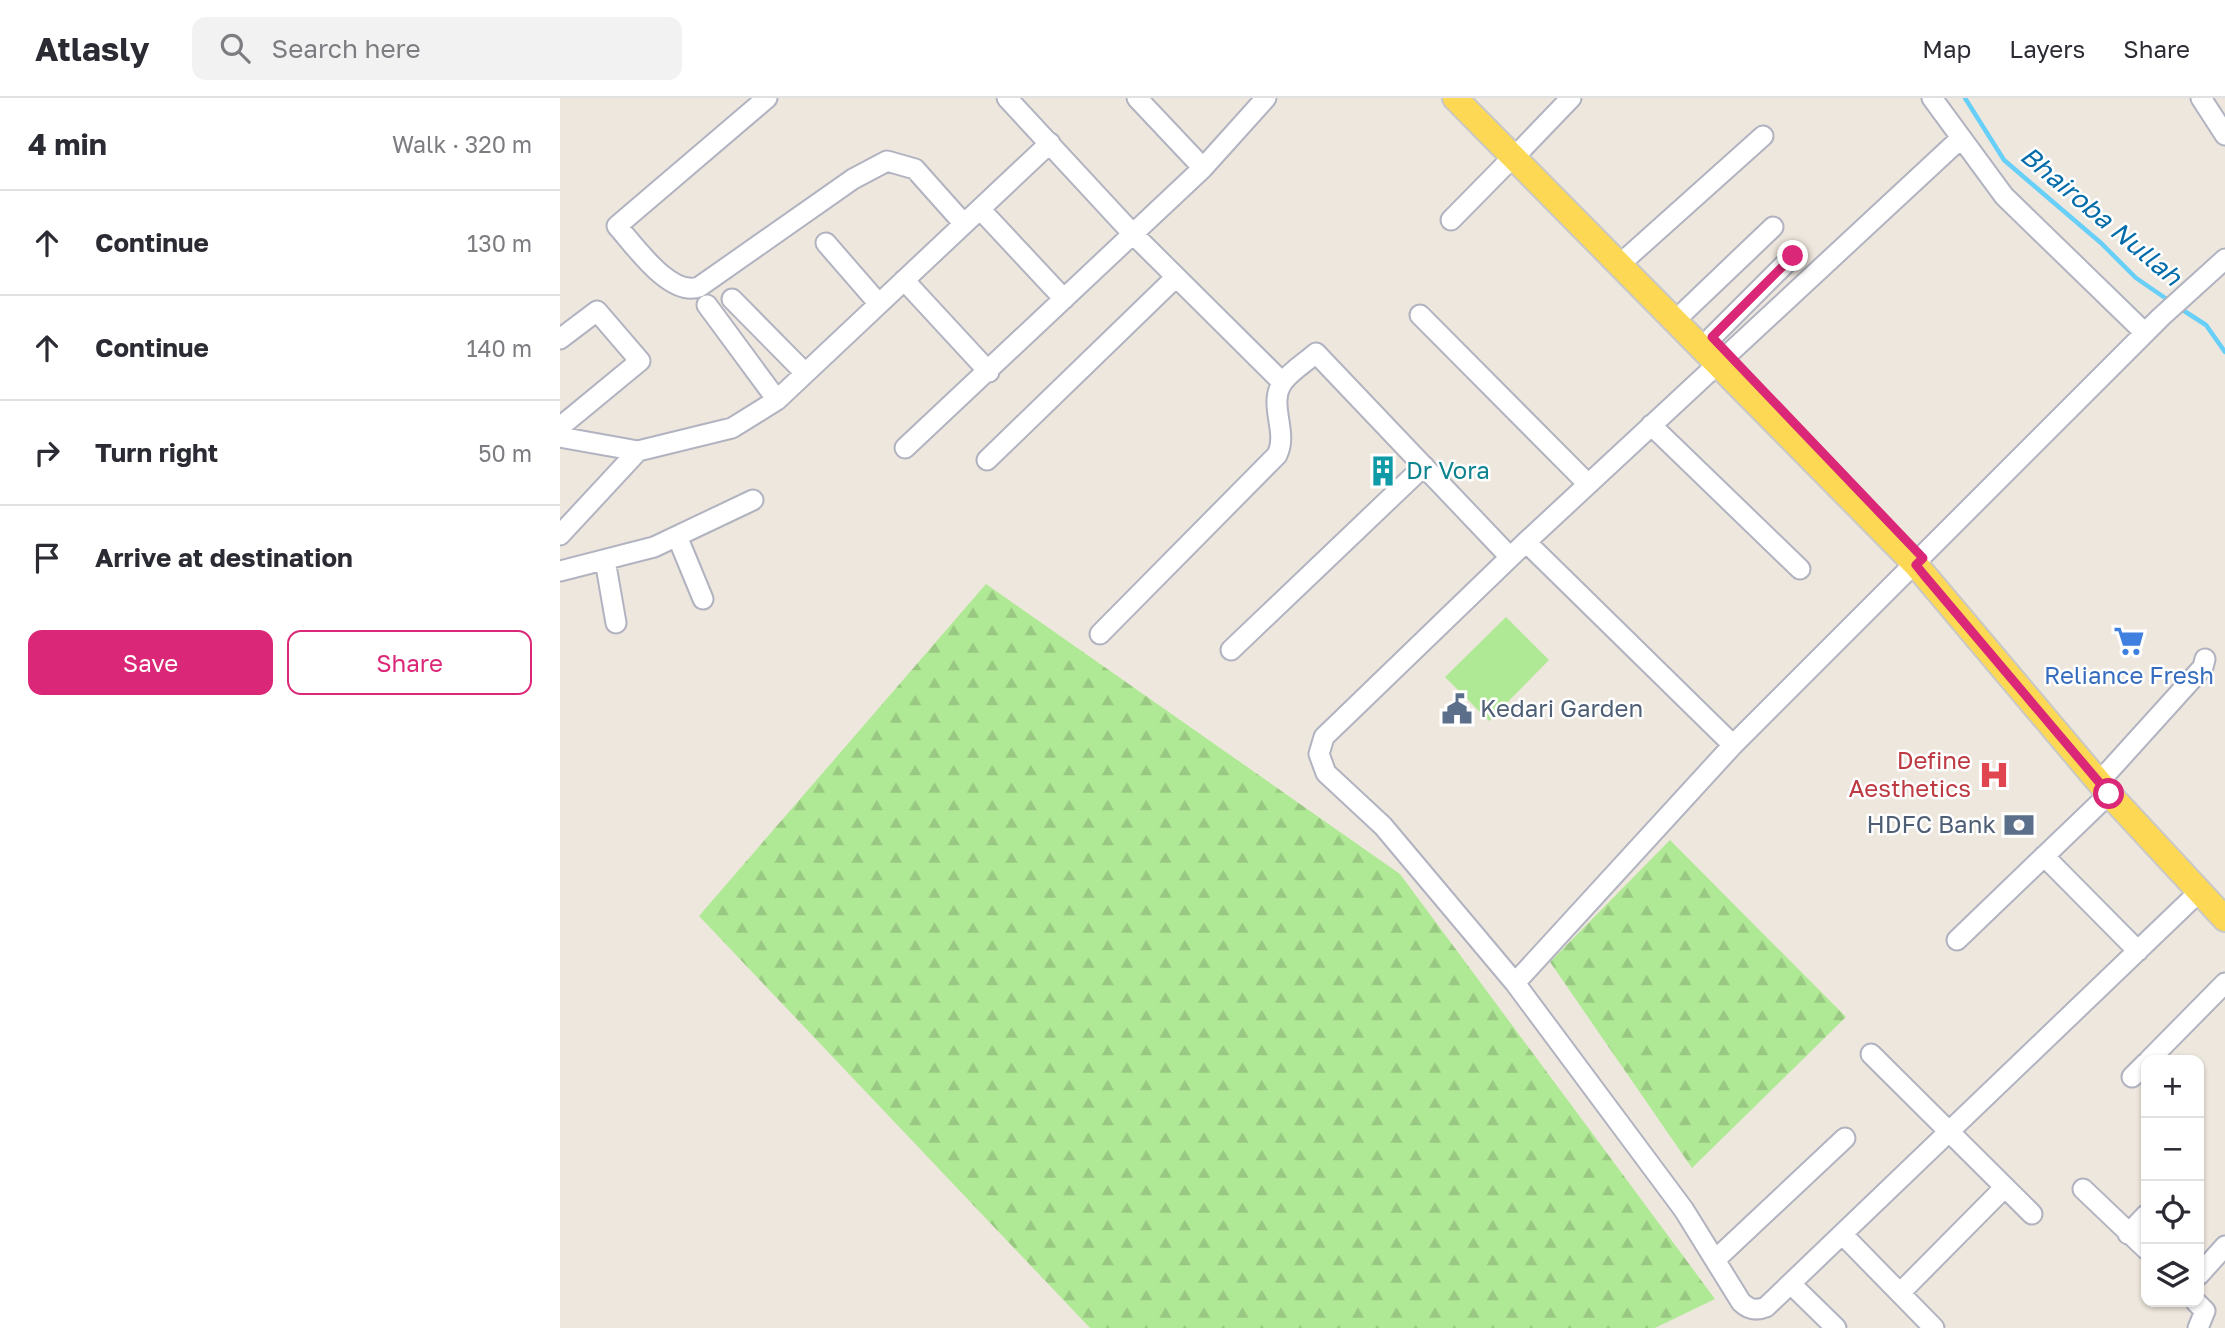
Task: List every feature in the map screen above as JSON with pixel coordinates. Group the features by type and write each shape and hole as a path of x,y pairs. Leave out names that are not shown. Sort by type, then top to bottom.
{"main road":[{"path":"1455,98 1629,256 1685,311 1719,351"},
{"path":"1471,98 1518,153 1719,351 1920,562 2105,783 2225,919"},
{"path":"2105,783 2225,900"}],"street":[{"path":"767,98 617,226 661,274 677,286 690,290 699,287 853,179 887,161 915,169 964,225"},
{"path":"1007,98 1132,233 1282,382"},
{"path":"1137,98 1203,168"},
{"path":"1451,220 1571,98"},
{"path":"1932,98 2004,196 2145,333"},
{"path":"2202,98 2225,135"},
{"path":"905,448 989,372 1203,168 1256,101"},
{"path":"1629,256 1763,136"},
{"path":"1719,351 1960,139"},
{"path":"560,535 638,452 732,428 777,400 1051,143"},
{"path":"980,209 1064,299"},
{"path":"1685,311 1773,227"},
{"path":"826,243 879,304"},
{"path":"1793,256 1719,351 1651,425 1525,542 1324,737 1319,754 1326,773 1383,825 1515,983 1684,1210 1748,1309 1766,1307 1791,1284 2199,892"},
{"path":"1515,983 1733,745 1920,562 2161,317 2205,280 2225,259"},
{"path":"987,460 1176,276"},
{"path":"904,280 989,372"},
{"path":"732,299 806,373"},
{"path":"706,305 777,400"},
{"path":"560,339 597,311 640,361 561,426"},
{"path":"1420,315 1588,485"},
{"path":"1100,634 1276,455 1282,444 1277,413 1277,397 1282,382 1316,353 1510,557"},
{"path":"1651,425 1800,569"},
{"path":"561,426 638,452"},
{"path":"1231,650 1423,466"},
{"path":"560,571 677,537 753,500"},
{"path":"677,537 703,599"},
{"path":"1525,542 1733,745"},
{"path":"605,560 616,623"},
{"path":"1957,940 2044,856 2203,667 2205,659"},
{"path":"2044,856 2138,951"},
{"path":"2154,1055 2225,983"},
{"path":"1871,1054 2032,1214"},
{"path":"1715,1261 1845,1138"},
{"path":"1900,1293 2006,1187"},
{"path":"2083,1189 2141,1245"},
{"path":"2128,1234 2141,1220"},
{"path":"1843,1235 1934,1328"},
{"path":"2204,1269 2225,1246"},
{"path":"1791,1284 1836,1328"},
{"path":"2198,1328 2205,1311 2201,1307"}],"green space":[{"path":"986,584 1400,874 1715,1299 1655,1328 1090,1328 699,916"},
{"path":"1506,617 1549,660 1489,721 1445,677"},
{"path":"1670,840 1846,1017 1692,1168 1550,962"}],"waterway":[{"name":"Bhairoba Nullah","path":"1965,98 2004,160 2101,243 2136,278 2171,302"},
{"name":"Bhairoba Nullah","path":"2178,307 2206,325 2225,352"}],"place":[{"name":"Dr Vora","path":"1383,471"},
{"name":"Reliance Fresh","path":"2129,641"},
{"name":"Kedari Garden","path":"1457,709"},
{"name":"Define Aesthetics","path":"1994,775"},
{"name":"HDFC Bank","path":"2019,825"}],"route":[{"path":"1793,256 1712,337 1923,558 1916,565 2109,794"}]}
